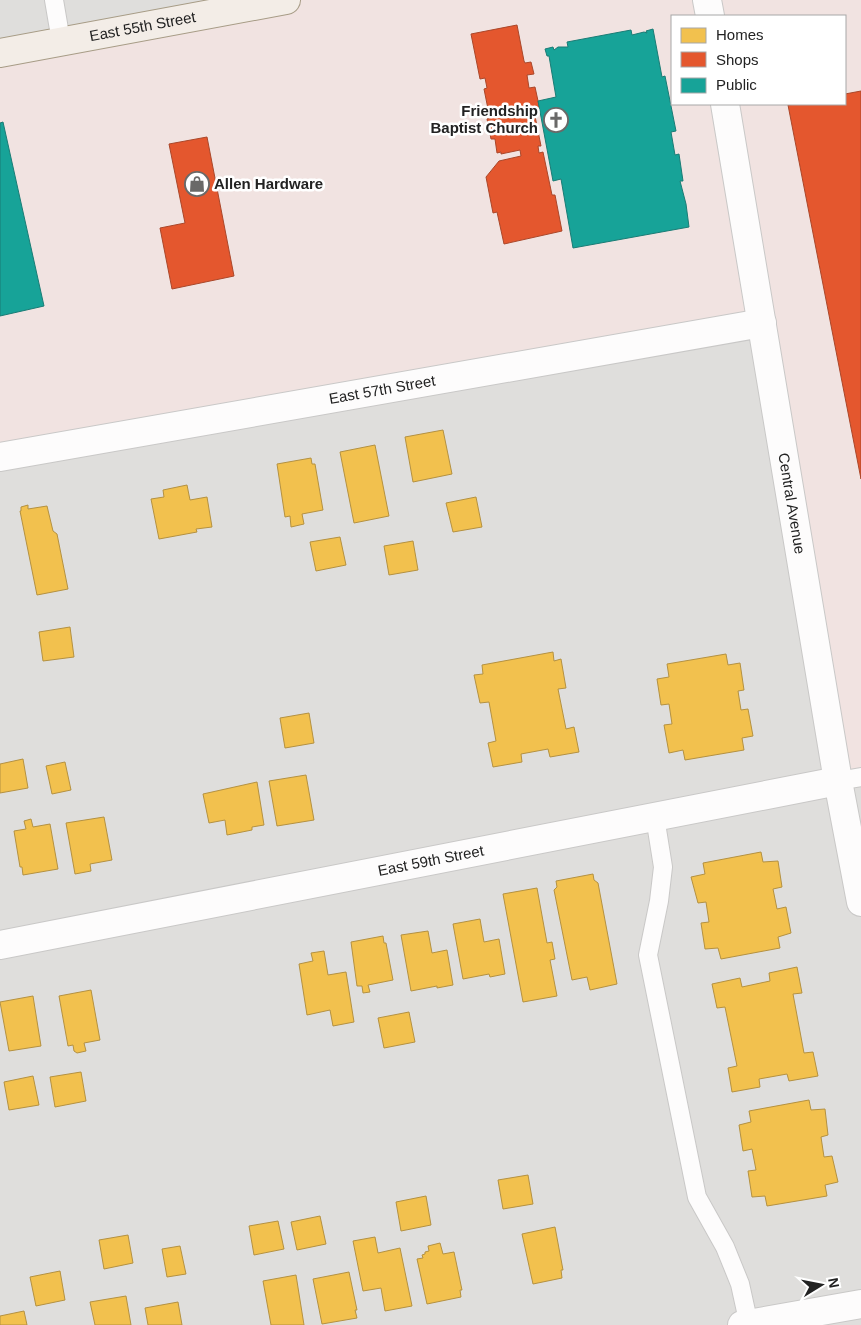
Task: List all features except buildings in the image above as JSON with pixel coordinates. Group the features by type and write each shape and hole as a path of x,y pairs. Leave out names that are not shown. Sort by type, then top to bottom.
{"main road":[{"name":"East 55th Street","path":"0,53 286,0"}],"street":[{"path":"707,0 710,15"},
{"name":"Central Avenue","path":"725,105 762,323 849,779 861,902"},
{"name":"East 57th Street","path":"0,457 762,323"},
{"name":"East 59th Street","path":"0,945 849,779"},
{"path":"747,1325 861,1304"}],"lane":[{"path":"54,0 61,41"},
{"path":"655,816 663,867 659,900 648,955 696,1197 725,1247 740,1284 747,1325"}],"shaded area":[{"path":"0,0 286,0 0,53"},
{"path":"286,0 861,0 861,777 838,781 762,323 0,457 0,53"},
{"path":"762,323 861,777 861,1325 0,1325 0,457"}],"place":[{"name":"Friendship Baptist Church","path":"556,120"},
{"name":"Allen Hardware","path":"197,184"}]}
